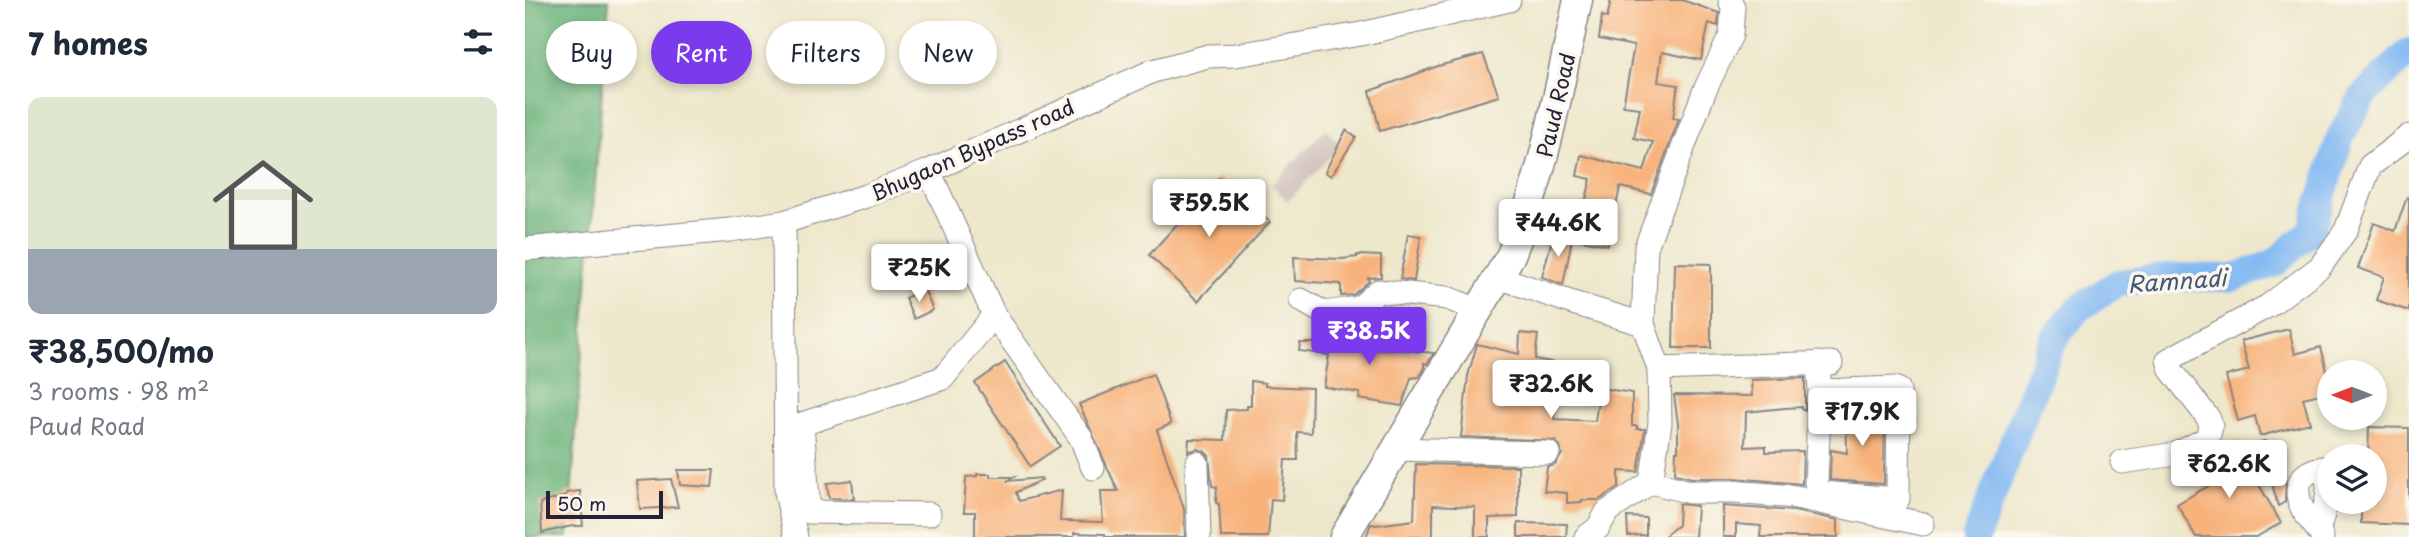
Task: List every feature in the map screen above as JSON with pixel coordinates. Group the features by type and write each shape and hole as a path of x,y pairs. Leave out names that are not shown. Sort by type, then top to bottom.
{"main road":[{"name":"Paud Road","path":"1344,537 1511,255 1528,212 1546,150 1578,0"}],"street":[{"name":"Bhugaon Bypass road","path":"525,249 730,230 784,222 866,196 929,172 1153,71 1208,56 1236,55 1361,34 1509,0"},
{"path":"1590,536 1607,512 1650,482 1660,424 1659,369 1643,324 1646,247 1704,92 1731,35 1733,7 1730,0"},
{"path":"2122,462 2176,454 2208,439 2211,427 2209,419 2171,370 2168,360 2268,306 2320,267 2346,230 2370,166 2409,136"},
{"path":"929,172 993,315 1081,438 1093,468"},
{"path":"784,222 786,492 796,537"},
{"path":"1498,277 1643,324"},
{"path":"1301,300 1324,313 1359,308 1378,291 1447,298 1478,310"},
{"path":"929,514 809,512 802,425 943,378 993,315"},
{"path":"1659,369 1825,363 1820,391 1817,489 1822,493 1898,499 1899,390 1820,391"},
{"path":"1395,449 1548,453"},
{"path":"1197,463 1199,537"},
{"path":"1650,482 1690,492 1796,497 1923,524"}],"shaded area":[{"path":"1326,129 1338,142 1338,148 1288,201 1271,185"}],"green space":[{"path":"525,0 609,0 607,21 546,21 546,84 603,84 568,537 525,537"}],"building":[{"path":"1611,0 1682,0 1719,13 1718,26 1709,23 1701,60 1662,52 1658,82 1678,85 1673,118 1679,119 1651,194 1620,187 1608,245 1576,239 1591,179 1577,176 1581,155 1644,171 1653,142 1634,138 1640,108 1623,106 1634,46 1599,39 1602,16 1607,18"},
{"path":"1483,54 1499,96 1380,131 1370,91 1438,66"},
{"path":"1346,130 1356,137 1331,176 1325,172"},
{"path":"1219,178 1270,222 1198,301 1149,255"},
{"path":"2407,197 2409,311 2376,300 2384,277 2358,268 2374,223 2395,231"},
{"path":"1554,232 1572,239 1563,285 1542,277"},
{"path":"1408,234 1421,236 1414,281 1400,279"},
{"path":"1357,255 1381,256 1381,277 1368,278 1369,281 1353,295 1341,296 1341,284 1295,281 1294,257 1342,259"},
{"path":"1675,263 1711,264 1711,348 1673,348"},
{"path":"924,289 933,310 914,319 905,298"},
{"path":"1373,318 1373,350 1434,353 1427,364 1424,363 1424,370 1419,377 1411,378 1402,406 1359,399 1360,393 1324,387 1329,355 1299,351 1300,343 1333,343 1334,334 1360,341 1360,322"},
{"path":"2289,329 2295,354 2321,347 2324,360 2317,360 2317,395 2303,398 2310,423 2260,436 2255,416 2238,421 2226,376 2249,370 2241,341"},
{"path":"1520,333 1538,335 1535,359 1572,366 1567,383 1556,382 1554,419 1595,421 1600,388 1632,393 1632,426 1645,429 1638,472 1619,471 1619,487 1599,500 1567,503 1567,493 1544,491 1547,467 1555,465 1562,454 1555,441 1461,437 1468,376 1477,344 1519,354"},
{"path":"1005,362 1060,446 1030,466 975,383"},
{"path":"1153,374 1171,424 1157,430 1184,509 1185,537 1105,537 1105,534 1074,533 1074,537 975,537 975,512 964,512 966,477 977,474 1014,477 1007,481 1041,478 1042,480 1016,492 1019,501 1062,490 1060,521 1103,522 1101,491 1118,491 1079,404"},
{"path":"1805,378 1805,410 1801,407 1746,412 1745,447 1766,446 1766,452 1803,451 1802,484 1734,478 1692,478 1675,474 1678,423 1674,395 1752,396 1751,380"},
{"path":"1251,381 1265,383 1265,386 1312,388 1311,433 1297,432 1298,460 1285,460 1282,500 1271,499 1268,537 1221,537 1219,504 1216,503 1217,487 1212,486 1209,456 1197,449 1188,452 1189,439 1225,440 1226,410 1247,409 1247,406 1251,406"},
{"path":"1846,407 1885,409 1884,484 1830,480 1831,450 1847,453"},
{"path":"2409,428 2409,525 2361,523 2361,514 2387,514 2387,444 2368,444 2369,430"},
{"path":"2265,441 2286,478 2285,502 2278,506 2261,442"},
{"path":"2235,443 2281,523 2256,537 2196,537 2177,504 2208,486 2197,465"},
{"path":"1416,464 1518,466 1518,517 1489,518 1489,537 1475,537 1475,507 1433,505 1433,537 1366,537 1371,524 1414,520"},
{"path":"678,470 714,470 712,487 680,485"},
{"path":"671,479 678,507 640,509 637,481"},
{"path":"852,480 854,499 829,498 827,483"},
{"path":"580,491 583,526 542,533 540,503 566,496 566,493"},
{"path":"1679,504 1697,506 1695,537 1663,537 1678,525"},
{"path":"1723,506 1794,511 1838,520 1838,537 1760,537 1761,526 1736,524 1736,537 1723,537"},
{"path":"1627,517 1646,518 1646,535 1628,536"},
{"path":"1518,523 1567,524 1566,537 1518,537"}],"waterway":[{"name":"Ramnadi","path":"1976,537 2053,340 2079,308 2118,283 2168,277 2232,278 2275,263 2312,230 2341,135 2364,95 2409,52"}]}
